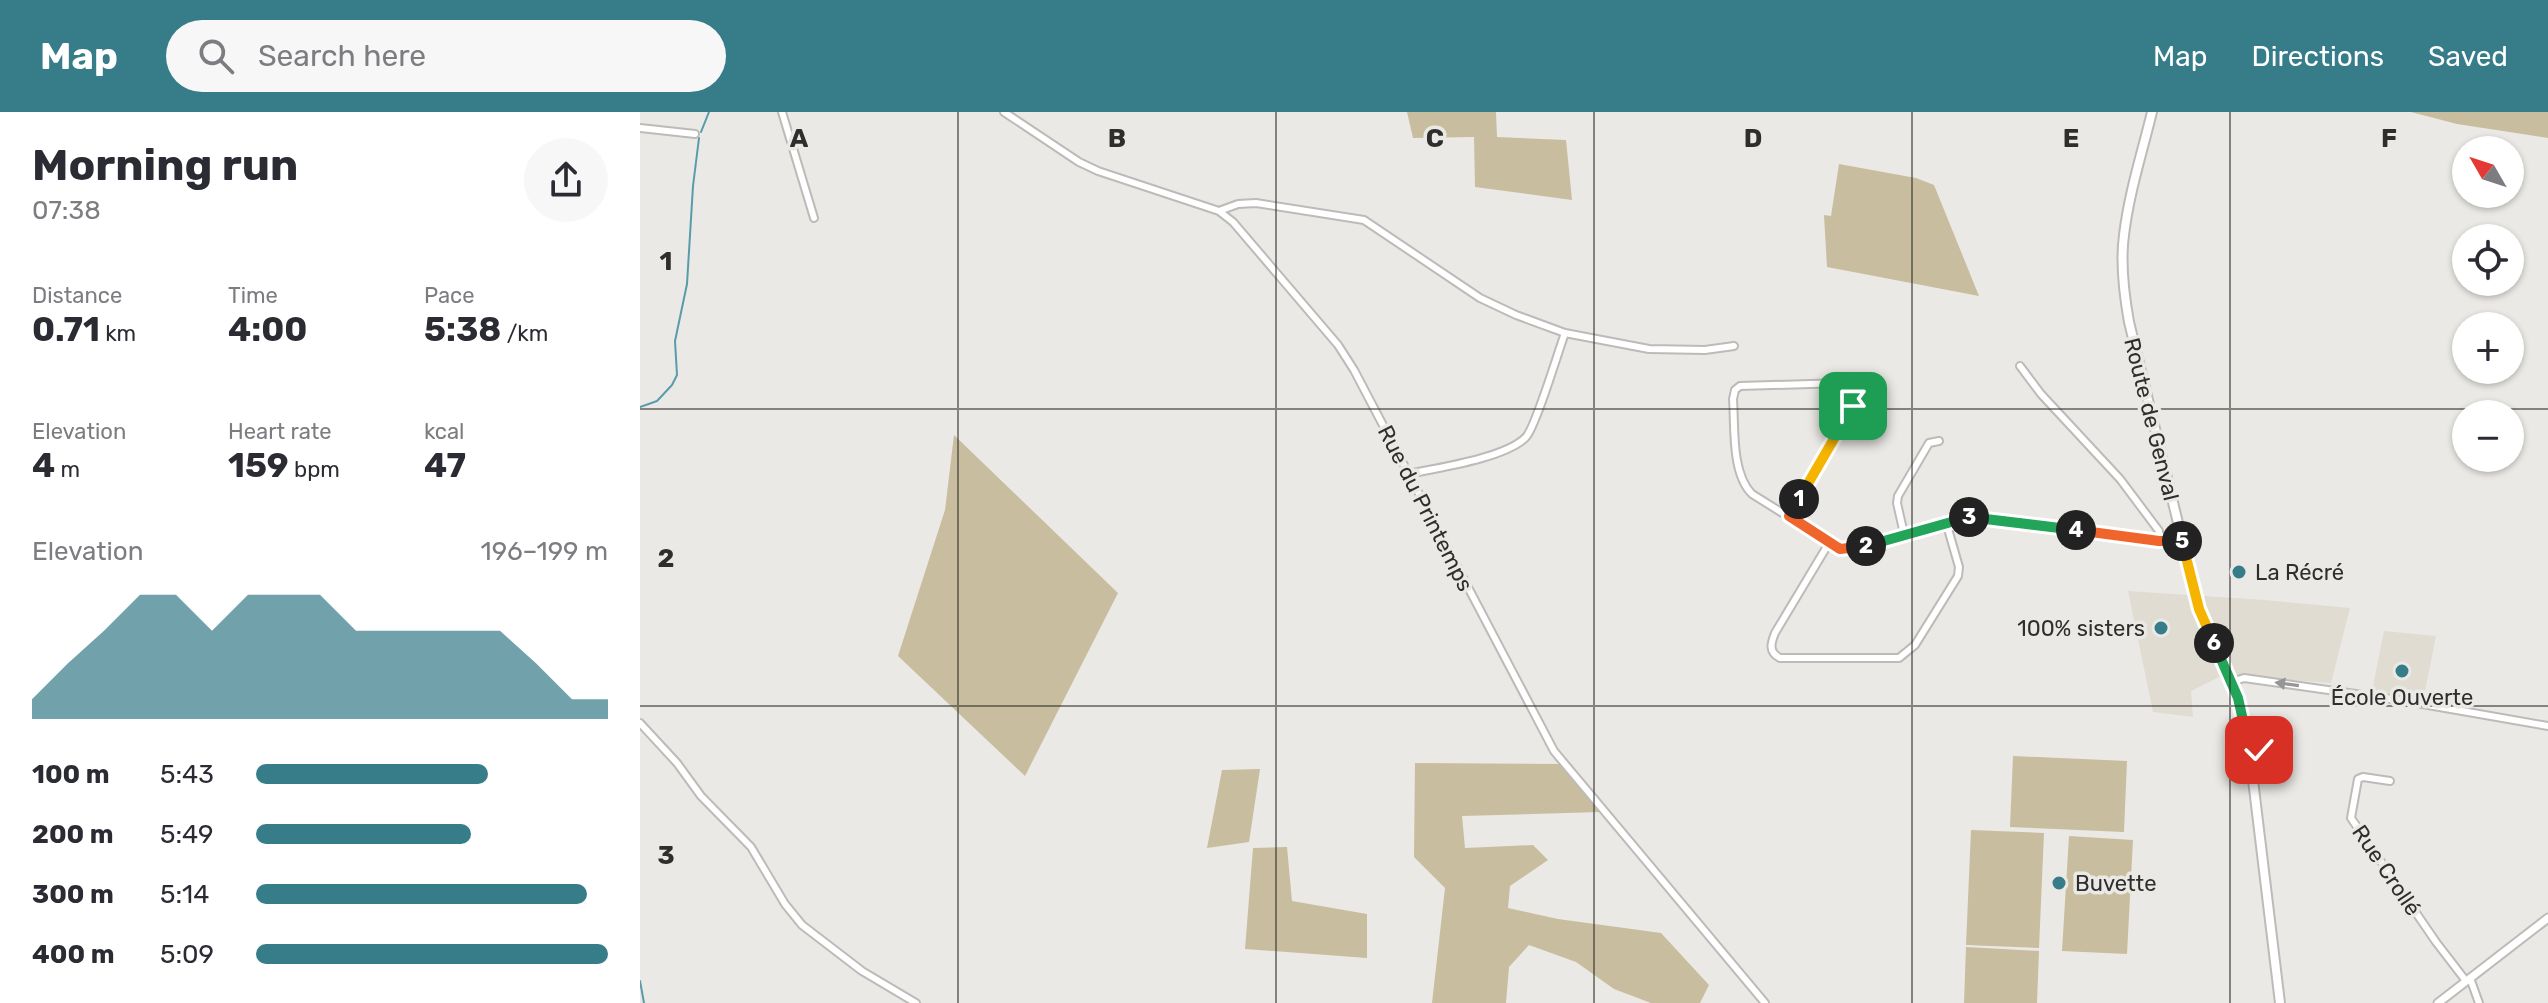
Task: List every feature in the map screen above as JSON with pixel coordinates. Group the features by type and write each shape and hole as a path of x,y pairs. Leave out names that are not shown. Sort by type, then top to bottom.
{"main road":[{"name":"Route de Genval","path":"2152,112 2123,236 2124,294 2199,609 2232,682 2249,747 2280,1003"}],"street":[{"path":"782,112 814,218"},
{"name":"Rue du Printemps","path":"1004,112 1079,162 1219,211 1233,222 1346,356 1554,751 1765,1003"},
{"path":"640,128 695,134"},
{"path":"1219,211 1238,204 1256,203 1364,220 1480,298 1565,333 1649,349 1705,350 1734,346"},
{"path":"1408,474 1479,459 1509,447 1526,436 1565,333"},
{"path":"2020,366 2049,403 2120,479 2159,531 2159,541"},
{"path":"1789,516 1853,406 1854,391 1843,383 1746,385 1735,390 1733,399 1740,477 1752,494 1829,543 1847,550 1975,517 2159,541 2182,541"},
{"path":"1904,534 1897,503 1900,491 1929,443 1939,441"},
{"path":"1829,543 1775,633 1770,645 1772,651 1780,658 1899,658 1915,645 1958,576 1959,567 1946,522"},
{"path":"2232,682 2244,678 2333,690 2548,726"},
{"path":"640,723 677,763 701,796 751,847 785,904 802,925 862,971 916,1003"},
{"path":"2249,747 2272,760"},
{"name":"Rue Crollé","path":"2390,781 2358,779 2351,818 2436,942 2468,980 2479,1003"},
{"path":"2438,1003 2548,918"}],"shaded area":[{"path":"1407,112 1496,112 1497,137 1566,140 1572,200 1475,187 1474,137 1413,138"},
{"path":"2411,112 2548,112 2548,138 2457,124"},
{"path":"1839,164 1916,178 1934,185 1979,296 1827,267 1824,215 1831,216"},
{"path":"954,435 1118,593 1025,776 898,656 945,510"},
{"path":"2128,591 2350,608 2331,683 2223,675 2191,691 2193,717 2153,712"},
{"name":"École Ouverte","path":"2384,631 2436,636 2422,706 2371,696"},
{"path":"2013,756 2127,761 2124,832 2010,827"},
{"path":"1415,763 1560,764 1600,812 1462,816 1465,848 1533,845 1548,860 1510,886 1508,908 1558,919 1661,933 1709,985 1700,1003 1651,1003 1614,989 1576,962 1529,945 1509,967 1506,1003 1432,1003 1445,888 1414,857"},
{"path":"1260,769 1249,842 1207,848 1222,770"},
{"path":"1971,830 2044,833 2039,948 1966,945"},
{"path":"2069,836 2133,840 2127,954 2062,951"},
{"path":"1287,847 1292,901 1367,914 1367,958 1245,949 1253,848"},
{"path":"1966,947 2039,951 2037,1003 1964,1003"}],"waterway":[{"path":"701,132 709,112"},
{"path":"640,407 657,401 677,375 675,341 687,284 699,138"},
{"path":"640,981 644,1003"}],"place":[{"name":"La Récré","path":"2239,572"},
{"name":"100% sisters","path":"2161,628"},
{"name":"École Ouverte","path":"2402,671"},
{"name":"Buvette","path":"2059,883"}],"route":[{"path":"1853,406 1789,516 1835,547 1847,550 1963,517 2159,541 2182,541 2199,609 2232,682 2249,747 2259,750"}]}
